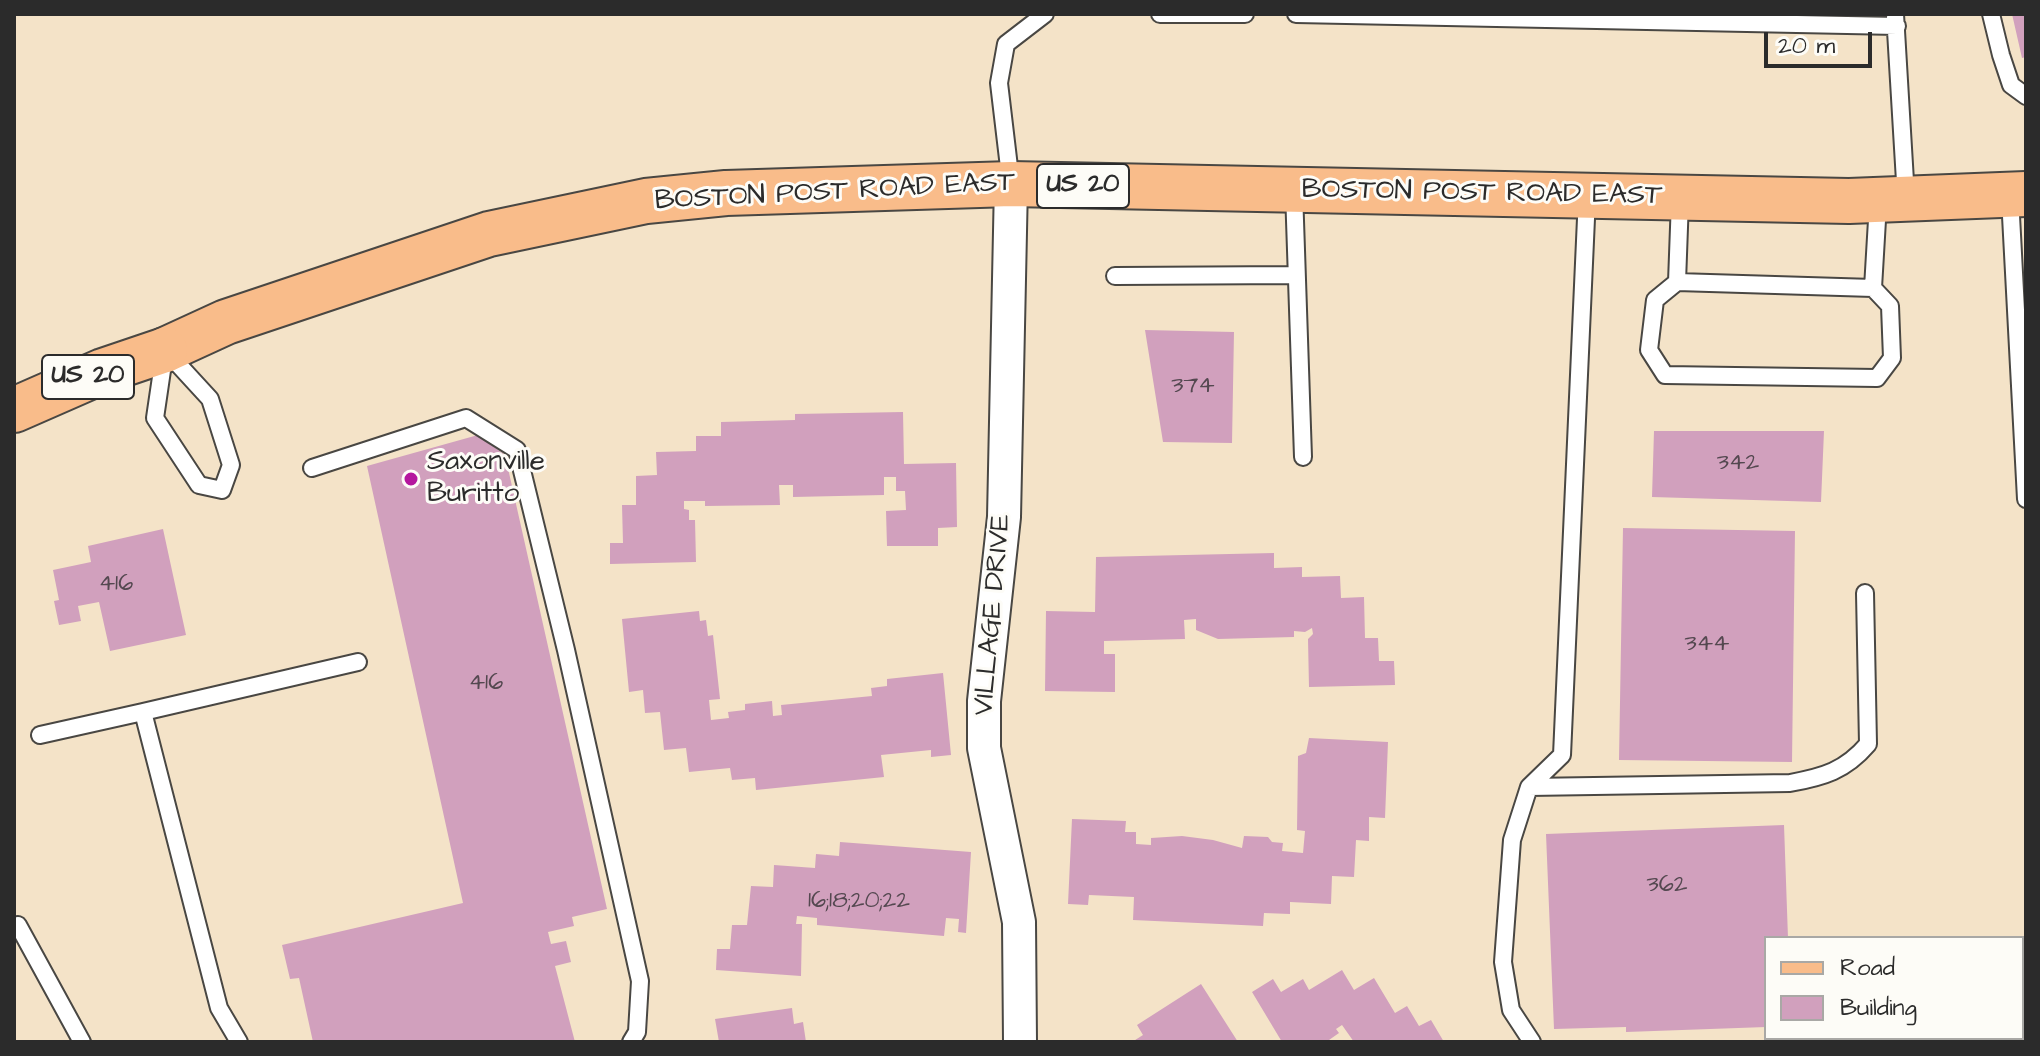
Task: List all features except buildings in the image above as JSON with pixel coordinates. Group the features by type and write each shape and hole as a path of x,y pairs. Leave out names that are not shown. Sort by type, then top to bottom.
{"main road":[{"name":"BOSTON POST ROAD EAST","path":"14,410 103,371 165,350 226,322 474,238 646,201 726,193 1011,184 1680,198 1892,200 2018,194"}],"street":[{"name":"VILLAGE DRIVE","path":"1011,184 1004,517 984,701 984,748 1019,922 1020,1042"}],"lane":[{"path":"1011,184 999,83 1006,44 1045,14"},
{"path":"1160,14 1245,14"},
{"path":"1296,14 1896,20 1892,200 1873,288"},
{"path":"1991,14 2011,85 2026,96"},
{"path":"1294,189 1303,457"},
{"path":"1532,1042 1511,1010 1503,962 1512,840 1529,787 1562,755 1587,194"},
{"path":"2018,194 2026,499"},
{"path":"1677,282 1680,198"},
{"path":"1115,276 1296,275"},
{"path":"1677,282 1873,288 1890,306 1892,358 1877,378 1665,375 1649,350 1655,300 1677,282"},
{"path":"165,350 210,399 231,465 222,490 199,485 155,418 165,350"},
{"path":"312,468 466,418 517,450 566,650 640,981 637,1032 631,1042"},
{"path":"1529,787 1790,783 1824,776 1855,759 1868,744 1865,593"},
{"path":"40,735 358,662"},
{"path":"143,712 219,1008 239,1042"},
{"path":"18,925 82,1042"}],"place":[{"name":"Saxonville Buritto","path":"411,479"}]}
